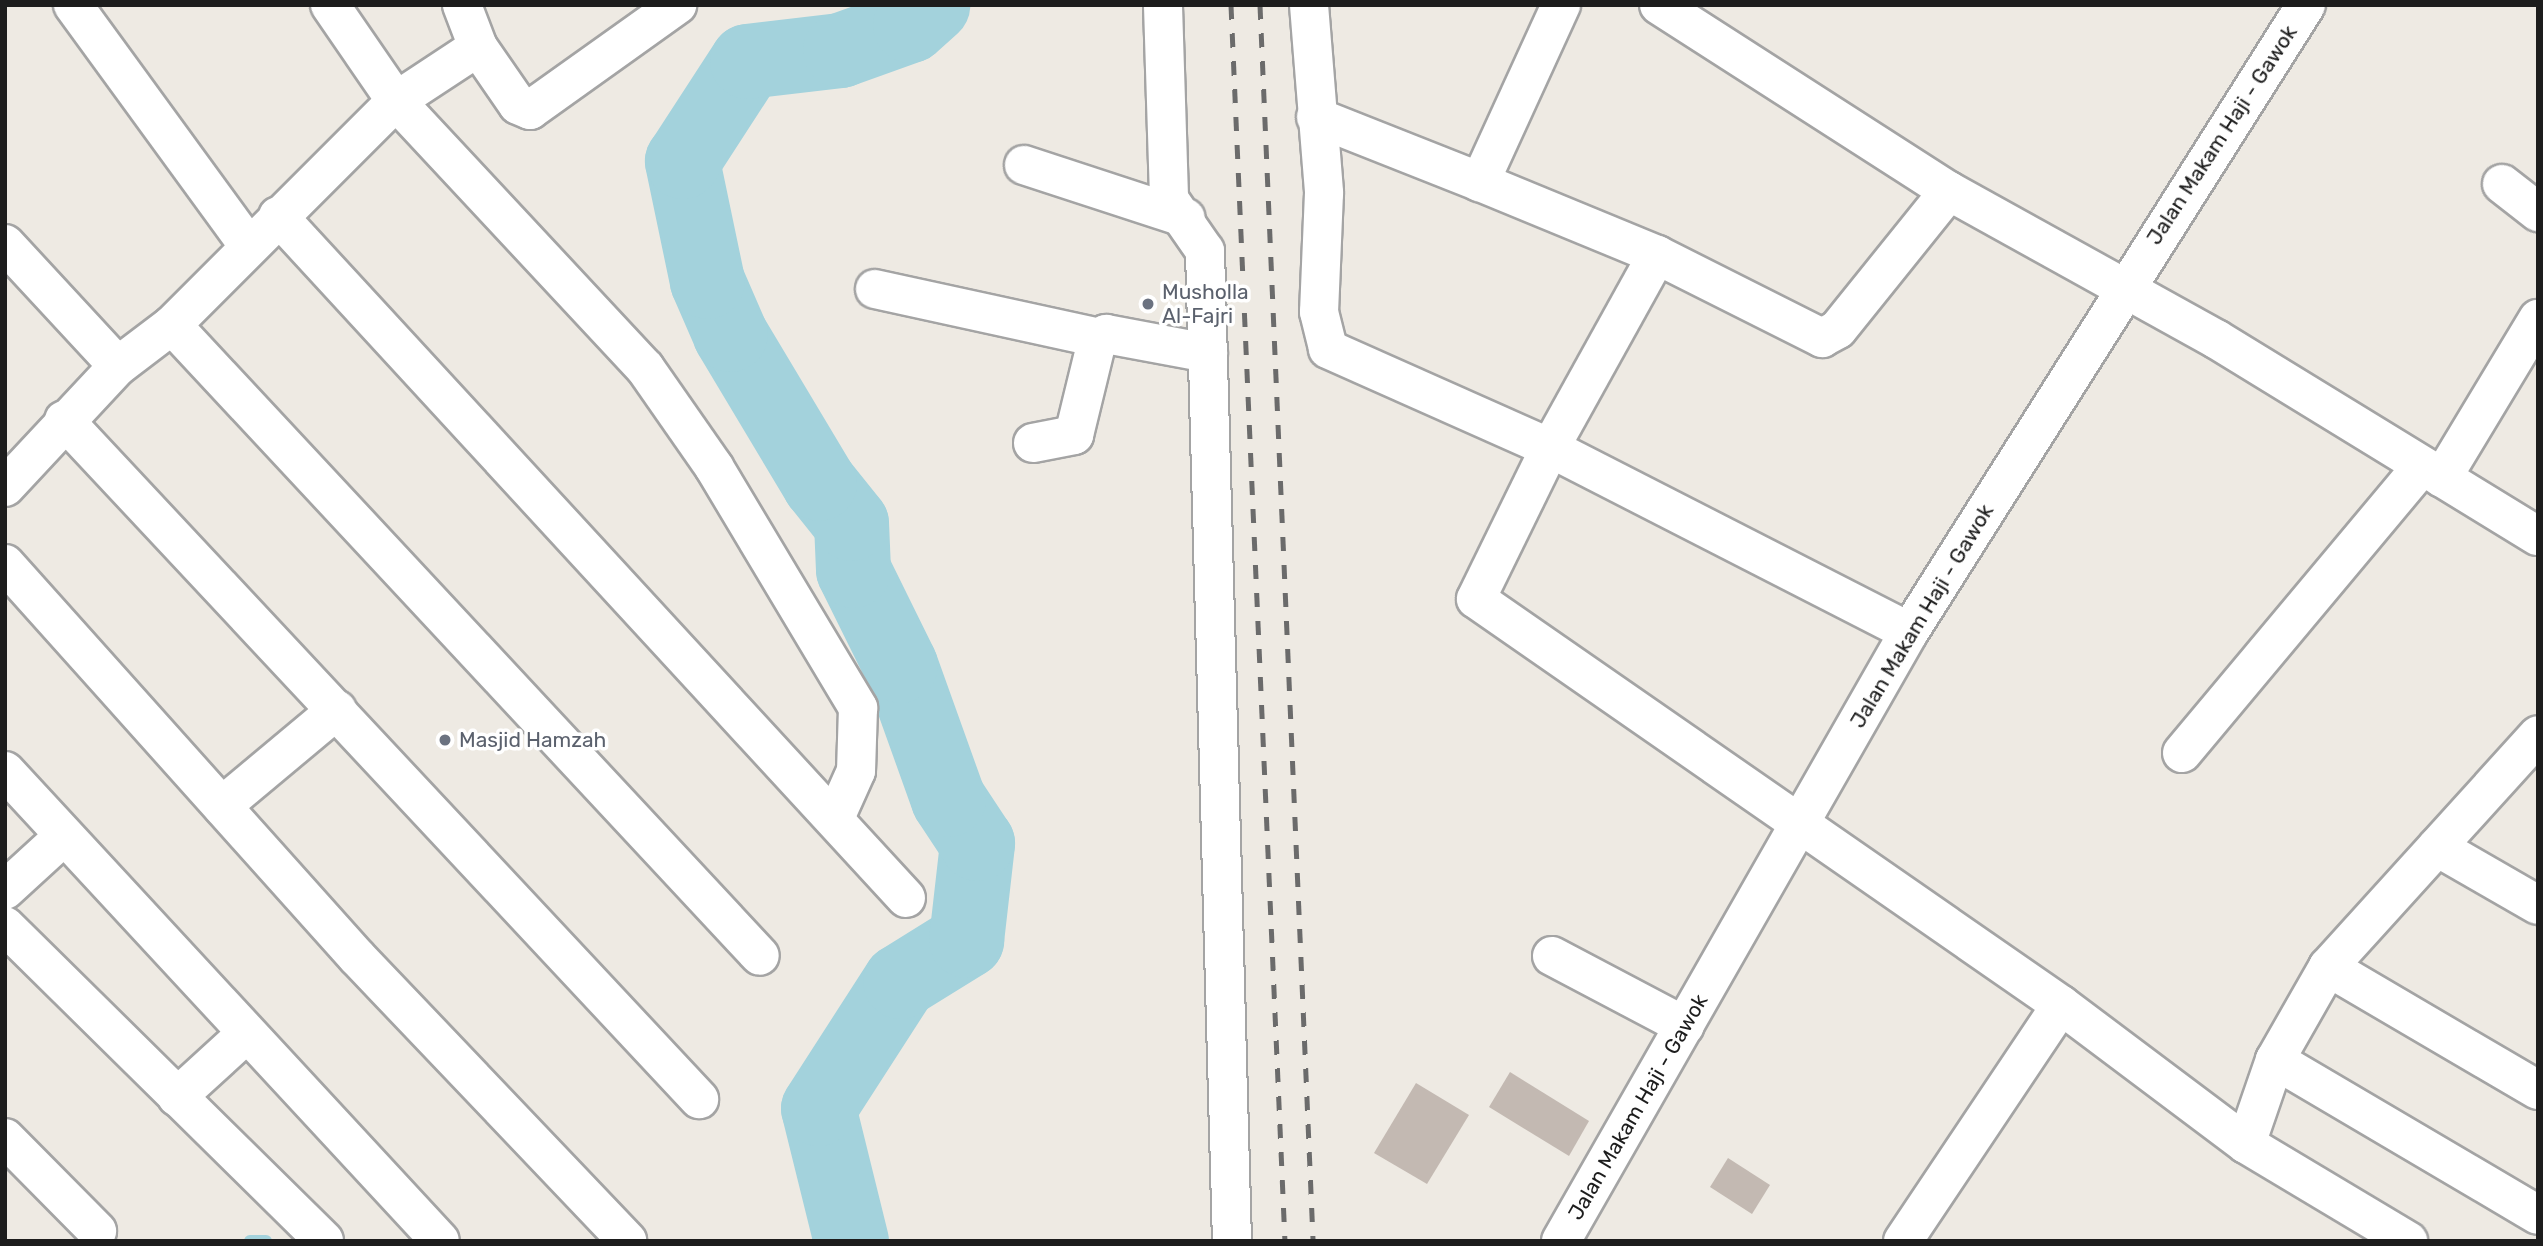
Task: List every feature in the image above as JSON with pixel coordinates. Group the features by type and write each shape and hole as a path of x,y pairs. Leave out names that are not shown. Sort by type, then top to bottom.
{"street":[{"path":"72,5 248,245"},
{"path":"330,5 396,101 645,368 714,467 858,708 856,771 835,818"},
{"path":"462,5 478,47 518,105 530,110 677,5"},
{"path":"1309,5 1324,193 1319,312 1328,349 1550,447 1909,632"},
{"path":"1479,182 1561,5"},
{"path":"1659,5 1949,191 2124,285 2538,536"},
{"name":"Jalan Makam Haji - Gawok","path":"1561,1241 1909,632 2124,285 2306,5"},
{"path":"1163,6 1169,200 1186,218 1205,251 1233,1241"},
{"path":"5,487 64,420 118,366 172,325 248,245 396,101 478,47"},
{"path":"1316,117 1657,255 1822,338 1838,329 1949,191"},
{"path":"1024,165 1186,218"},
{"path":"2502,184 2538,212"},
{"path":"278,216 906,898"},
{"path":"5,244 118,366"},
{"path":"1657,255 1550,447 1476,599 2062,1005 2246,1144 2386,1235"},
{"path":"875,289 1099,338 1106,334 1208,353"},
{"path":"2182,753 2432,472 2538,319"},
{"path":"172,325 760,956"},
{"path":"1032,443 1074,435 1099,338"},
{"path":"64,420 699,1099"},
{"path":"5,564 222,806 627,1241"},
{"path":"222,806 337,710"},
{"path":"2246,1144 2275,1060 2328,967 2538,735"},
{"path":"5,771 440,1241"},
{"path":"5,890 64,836"},
{"path":"2437,847 2538,905"},
{"path":"5,926 324,1241"},
{"path":"1552,956 1685,1026"},
{"path":"2328,967 2538,1090"},
{"path":"1903,1241 2062,1005"},
{"path":"177,1097 246,1034"},
{"path":"2275,1060 2538,1215"},
{"path":"5,1138 97,1231"}],"building":[{"path":"1510,1072 1589,1121 1569,1156 1489,1107"},
{"path":"1416,1083 1469,1115 1427,1184 1374,1153"},
{"path":"1728,1158 1770,1185 1752,1214 1710,1187"}],"waterway":[{"path":"851,1241 818,1108 900,981 966,940 977,843 948,799 900,665 853,570 851,523 819,483 730,334 707,281 682,161 747,61 840,50 910,25 932,5"},
{"path":"818,1241 845,1223"},
{"path":"250,1241 266,1241"}],"railway":[{"path":"1231,5 1285,1241"},
{"path":"1260,5 1313,1241"}],"place":[{"name":"Musholla Al-Fajri","path":"1148,304"},
{"name":"Masjid Hamzah","path":"445,740"}]}
